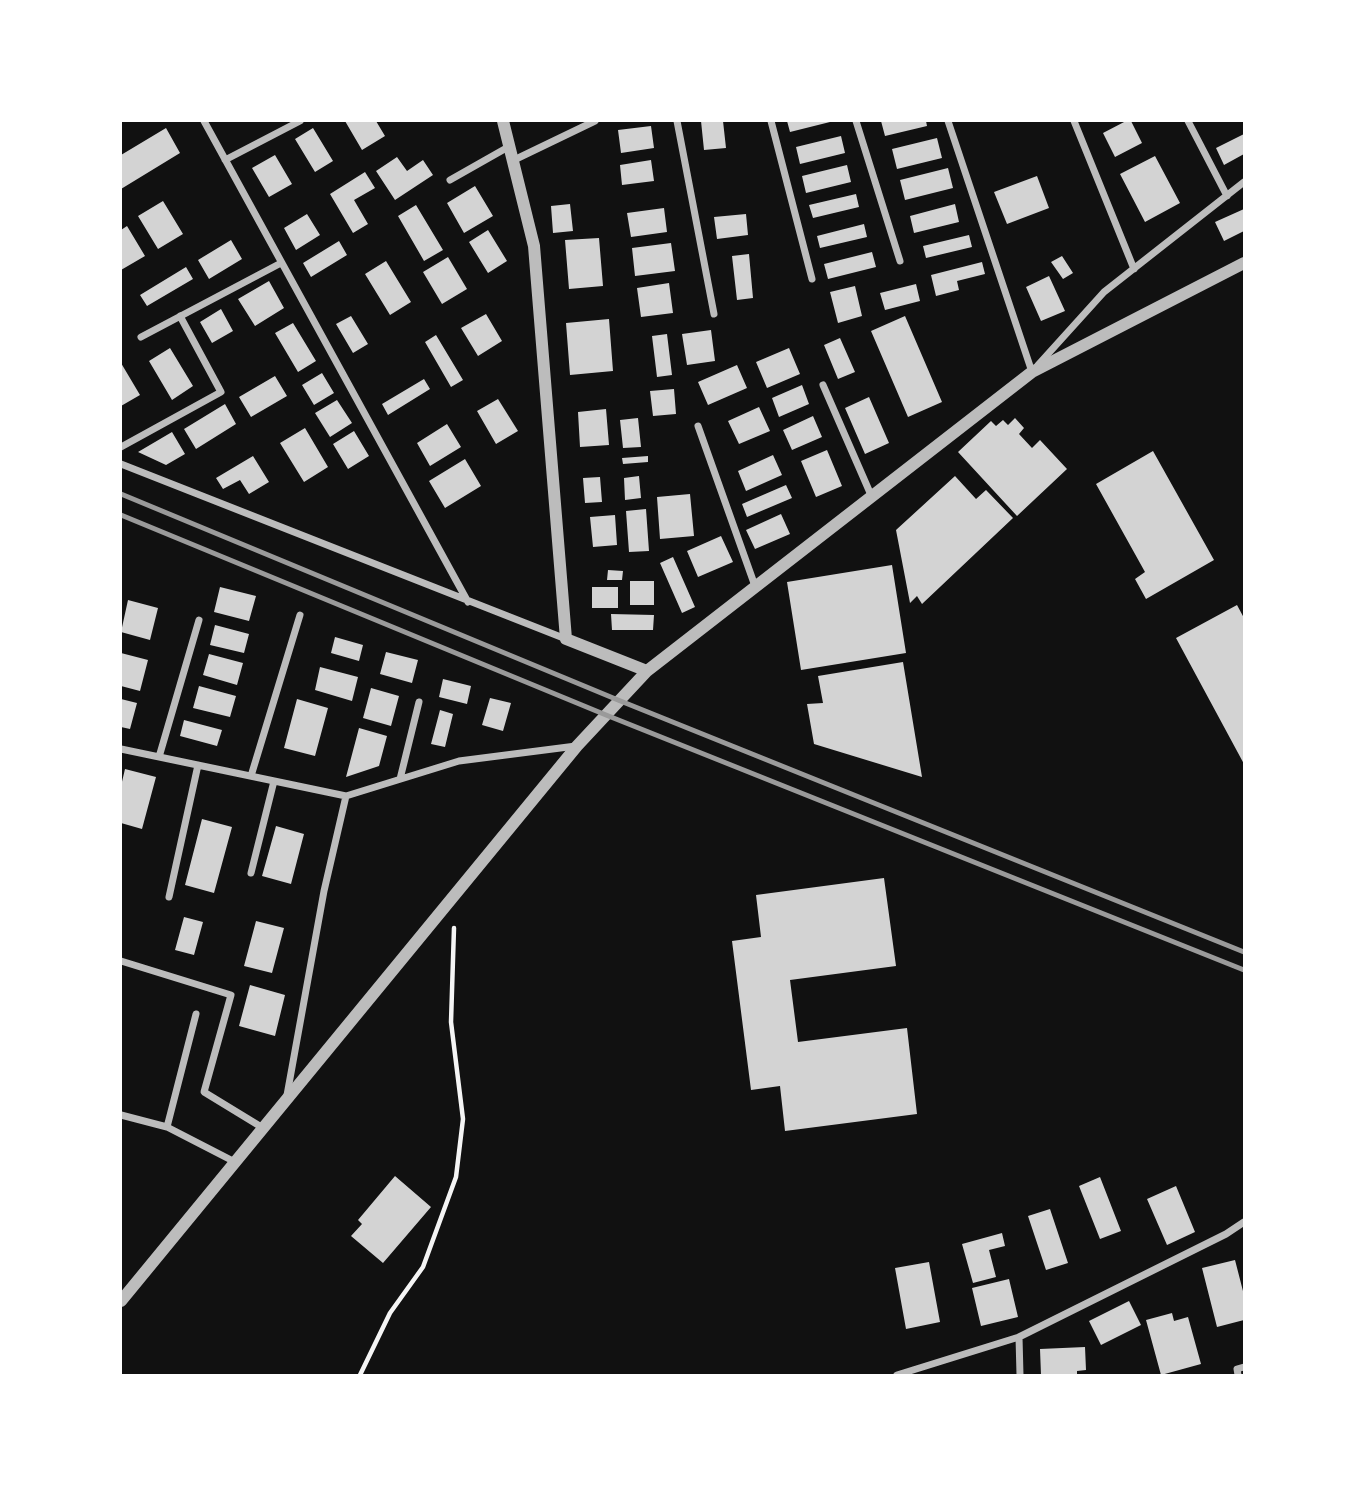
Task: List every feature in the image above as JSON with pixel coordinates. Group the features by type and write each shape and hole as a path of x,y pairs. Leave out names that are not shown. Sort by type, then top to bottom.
{"street":[{"path":"204,121 468,602"},
{"path":"225,160 300,121"},
{"path":"503,121 534,246 566,639"},
{"path":"514,160 595,121"},
{"path":"677,121 714,314"},
{"path":"771,121 812,279"},
{"path":"856,121 900,261"},
{"path":"948,121 1032,372"},
{"path":"1074,121 1134,269"},
{"path":"1188,121 1227,196"},
{"path":"450,180 510,146"},
{"path":"1032,372 1104,292 1244,182"},
{"path":"141,337 281,263"},
{"path":"121,1301 577,746 647,671 1032,372 1244,263"},
{"path":"121,447 221,392 180,316"},
{"path":"823,385 871,495"},
{"path":"698,426 755,586"},
{"path":"121,464 647,671"},
{"path":"251,776 300,615"},
{"path":"159,757 199,620"},
{"path":"400,779 419,702"},
{"path":"121,749 346,796 459,761 577,746"},
{"path":"169,897 198,765"},
{"path":"251,873 274,781"},
{"path":"286,1099 324,891 346,796"},
{"path":"121,961 231,995 204,1092 263,1128"},
{"path":"167,1127 196,1014"},
{"path":"121,1115 167,1127 235,1162"},
{"path":"897,1375 1020,1337 1226,1234 1244,1222"},
{"path":"1020,1337 1020,1375"},
{"path":"1238,1375 1237,1369 1244,1367"}],"path":[{"path":"360,1375 390,1313 423,1266 456,1177 463,1119 451,1022 454,921 450,900"}],"building":[{"path":"345,121 376,121 385,136 362,150"},
{"path":"701,121 723,121 726,148 704,150"},
{"path":"787,121 830,121 830,122 790,132"},
{"path":"881,121 926,121 927,126 885,136"},
{"path":"1131,121 1142,143 1115,157 1103,133"},
{"path":"651,126 654,148 621,153 618,130"},
{"path":"166,128 180,153 121,189 121,155"},
{"path":"313,128 333,161 315,172 295,139"},
{"path":"1244,134 1244,154 1224,165 1216,148"},
{"path":"841,136 845,153 800,164 796,147"},
{"path":"937,138 942,158 897,169 892,149"},
{"path":"275,155 292,184 269,197 252,168"},
{"path":"1155,156 1180,203 1145,222 1120,174"},
{"path":"397,157 407,171 423,160 433,175 395,200 376,171"},
{"path":"651,160 654,181 622,185 620,165"},
{"path":"847,165 851,182 806,193 802,176"},
{"path":"948,168 953,188 905,200 900,180"},
{"path":"365,172 375,188 354,200 368,224 353,233 330,194"},
{"path":"1037,176 1049,208 1007,224 994,192"},
{"path":"475,186 493,216 464,233 447,203"},
{"path":"856,194 859,207 813,218 809,205"},
{"path":"163,201 183,234 158,249 138,216"},
{"path":"570,204 573,231 553,233 551,206"},
{"path":"955,204 959,222 914,233 910,216"},
{"path":"416,205 443,250 424,261 398,216"},
{"path":"664,208 667,232 631,237 627,213"},
{"path":"1244,209 1244,231 1224,241 1215,222"},
{"path":"307,214 320,235 296,250 284,228"},
{"path":"746,214 748,235 717,239 714,217"},
{"path":"864,224 867,237 820,248 817,236"},
{"path":"127,226 145,256 121,270 121,230"},
{"path":"488,230 507,261 488,273 469,242"},
{"path":"969,235 972,247 926,258 923,246"},
{"path":"599,238 603,286 569,289 565,240"},
{"path":"231,240 242,259 209,279 198,260"},
{"path":"339,241 347,255 311,277 303,263"},
{"path":"671,243 675,271 635,276 632,248"},
{"path":"872,252 876,267 828,279 824,264"},
{"path":"749,254 753,298 737,300 732,256"},
{"path":"1062,256 1073,273 1063,279 1051,262"},
{"path":"448,257 467,289 442,304 423,272"},
{"path":"386,261 411,302 390,315 365,274"},
{"path":"982,262 985,274 957,281 959,290 936,296 931,275"},
{"path":"186,267 193,279 147,306 140,295"},
{"path":"1049,276 1065,311 1041,321 1026,287"},
{"path":"269,281 284,308 255,326 238,299"},
{"path":"669,283 673,313 641,317 637,288"},
{"path":"916,284 920,301 885,310 880,293"},
{"path":"855,286 862,316 838,323 830,292"},
{"path":"221,309 233,331 212,343 200,322"},
{"path":"486,314 502,341 478,356 461,328"},
{"path":"351,316 368,344 353,353 336,324"},
{"path":"905,316 942,402 908,417 871,331"},
{"path":"609,319 613,371 570,375 566,323"},
{"path":"293,323 316,361 298,372 275,333"},
{"path":"711,330 715,361 687,365 682,334"},
{"path":"667,334 672,375 657,377 652,336"},
{"path":"436,335 463,380 451,387 425,342"},
{"path":"840,338 855,372 838,379 824,345"},
{"path":"170,348 193,386 172,400 149,361"},
{"path":"789,348 800,374 767,388 756,362"},
{"path":"121,363 140,395 121,406"},
{"path":"737,365 747,388 708,405 698,382"},
{"path":"322,373 334,393 314,405 302,385"},
{"path":"275,376 287,396 251,417 239,397"},
{"path":"424,379 430,389 388,415 382,404"},
{"path":"802,385 809,404 779,417 772,398"},
{"path":"674,389 676,414 653,416 650,391"},
{"path":"869,397 889,443 865,454 845,408"},
{"path":"498,399 518,431 496,444 477,411"},
{"path":"337,400 352,423 330,437 315,413"},
{"path":"225,404 236,424 196,449 184,429"},
{"path":"759,407 770,431 739,444 728,421"},
{"path":"606,409 609,445 580,447 578,412"},
{"path":"813,416 822,437 792,450 783,430"},
{"path":"638,418 641,447 623,448 620,420"},
{"path":"1015,418 1024,428 1019,434 1032,448 1040,440 1067,469 1017,516 958,452 991,421 996,426 1003,420 1008,425"},
{"path":"447,424 461,447 430,466 417,443"},
{"path":"305,428 328,467 304,482 280,443"},
{"path":"354,431 369,456 348,469 333,444"},
{"path":"172,432 185,454 166,465 138,452"},
{"path":"827,450 842,486 816,497 801,461"},
{"path":"1153,451 1214,560 1146,599 1135,579 1145,572 1096,484"},
{"path":"773,455 782,475 746,491 738,471"},
{"path":"253,456 269,482 249,494 240,480 223,489 216,478"},
{"path":"648,456 648,462 623,464 622,458"},
{"path":"465,459 481,486 445,508 429,481"},
{"path":"639,476 641,498 625,500 624,478"},
{"path":"955,476 976,499 986,490 1013,518 922,604 917,596 910,603 896,530"},
{"path":"600,477 602,502 585,503 583,478"},
{"path":"786,485 792,498 747,517 742,504"},
{"path":"690,494 694,536 660,539 657,497"},
{"path":"646,509 649,551 629,552 626,511"},
{"path":"781,514 790,534 755,549 746,530"},
{"path":"615,515 617,545 593,547 590,517"},
{"path":"721,536 733,562 698,577 687,551"},
{"path":"673,557 695,607 682,613 660,563"},
{"path":"892,565 906,653 801,670 787,582"},
{"path":"608,570 623,571 622,580 607,580"},
{"path":"630,581 654,581 654,605 630,605"},
{"path":"220,587 256,596 249,621 214,612"},
{"path":"592,587 618,587 618,608 592,608"},
{"path":"128,600 158,608 150,640 121,632"},
{"path":"1237,605 1244,618 1244,764 1176,638"},
{"path":"611,614 654,615 653,630 612,630"},
{"path":"215,625 249,634 244,653 210,645"},
{"path":"335,637 363,645 359,661 331,653"},
{"path":"386,652 418,660 412,683 380,674"},
{"path":"121,653 148,660 140,691 121,686"},
{"path":"209,654 243,663 237,685 203,675"},
{"path":"903,662 922,777 814,744 807,704 823,703 818,676"},
{"path":"320,667 358,677 352,701 315,690"},
{"path":"443,679 471,686 467,704 439,697"},
{"path":"199,686 236,696 230,717 193,708"},
{"path":"371,688 399,696 391,726 363,718"},
{"path":"490,698 511,703 503,731 482,725"},
{"path":"121,699 137,703 130,729 121,727"},
{"path":"297,699 328,708 315,756 284,748"},
{"path":"440,710 453,714 445,747 431,744"},
{"path":"184,720 222,730 217,746 180,736"},
{"path":"359,728 387,736 379,766 346,777"},
{"path":"125,769 156,777 142,829 121,823 121,786"},
{"path":"202,819 232,827 214,893 185,885"},
{"path":"276,826 304,834 291,884 262,876"},
{"path":"884,878 896,966 790,980 798,1042 907,1028 917,1114 785,1131 780,1086 751,1090 732,941 761,937 756,895"},
{"path":"184,917 203,922 194,955 175,950"},
{"path":"256,921 284,928 272,973 244,966"},
{"path":"250,985 285,995 275,1036 239,1026"},
{"path":"395,1176 431,1207 383,1263 351,1236 362,1224 358,1220"},
{"path":"1100,1177 1121,1231 1100,1239 1079,1186"},
{"path":"1176,1186 1195,1232 1167,1245 1147,1199"},
{"path":"1050,1209 1068,1263 1046,1270 1028,1216"},
{"path":"1002,1233 1005,1246 989,1250 996,1277 973,1283 962,1244"},
{"path":"1235,1260 1244,1295 1244,1320 1217,1327 1202,1268"},
{"path":"929,1262 940,1322 906,1329 895,1268"},
{"path":"1009,1279 1018,1317 981,1326 972,1288"},
{"path":"1129,1301 1141,1325 1101,1345 1089,1321"},
{"path":"1172,1313 1174,1321 1188,1317 1201,1364 1161,1375 1146,1320"},
{"path":"1085,1347 1086,1370 1077,1371 1077,1375 1041,1375 1040,1349"}],"railway":[{"path":"121,494 618,700 1244,952"},
{"path":"121,515 606,715 1244,970"}]}
